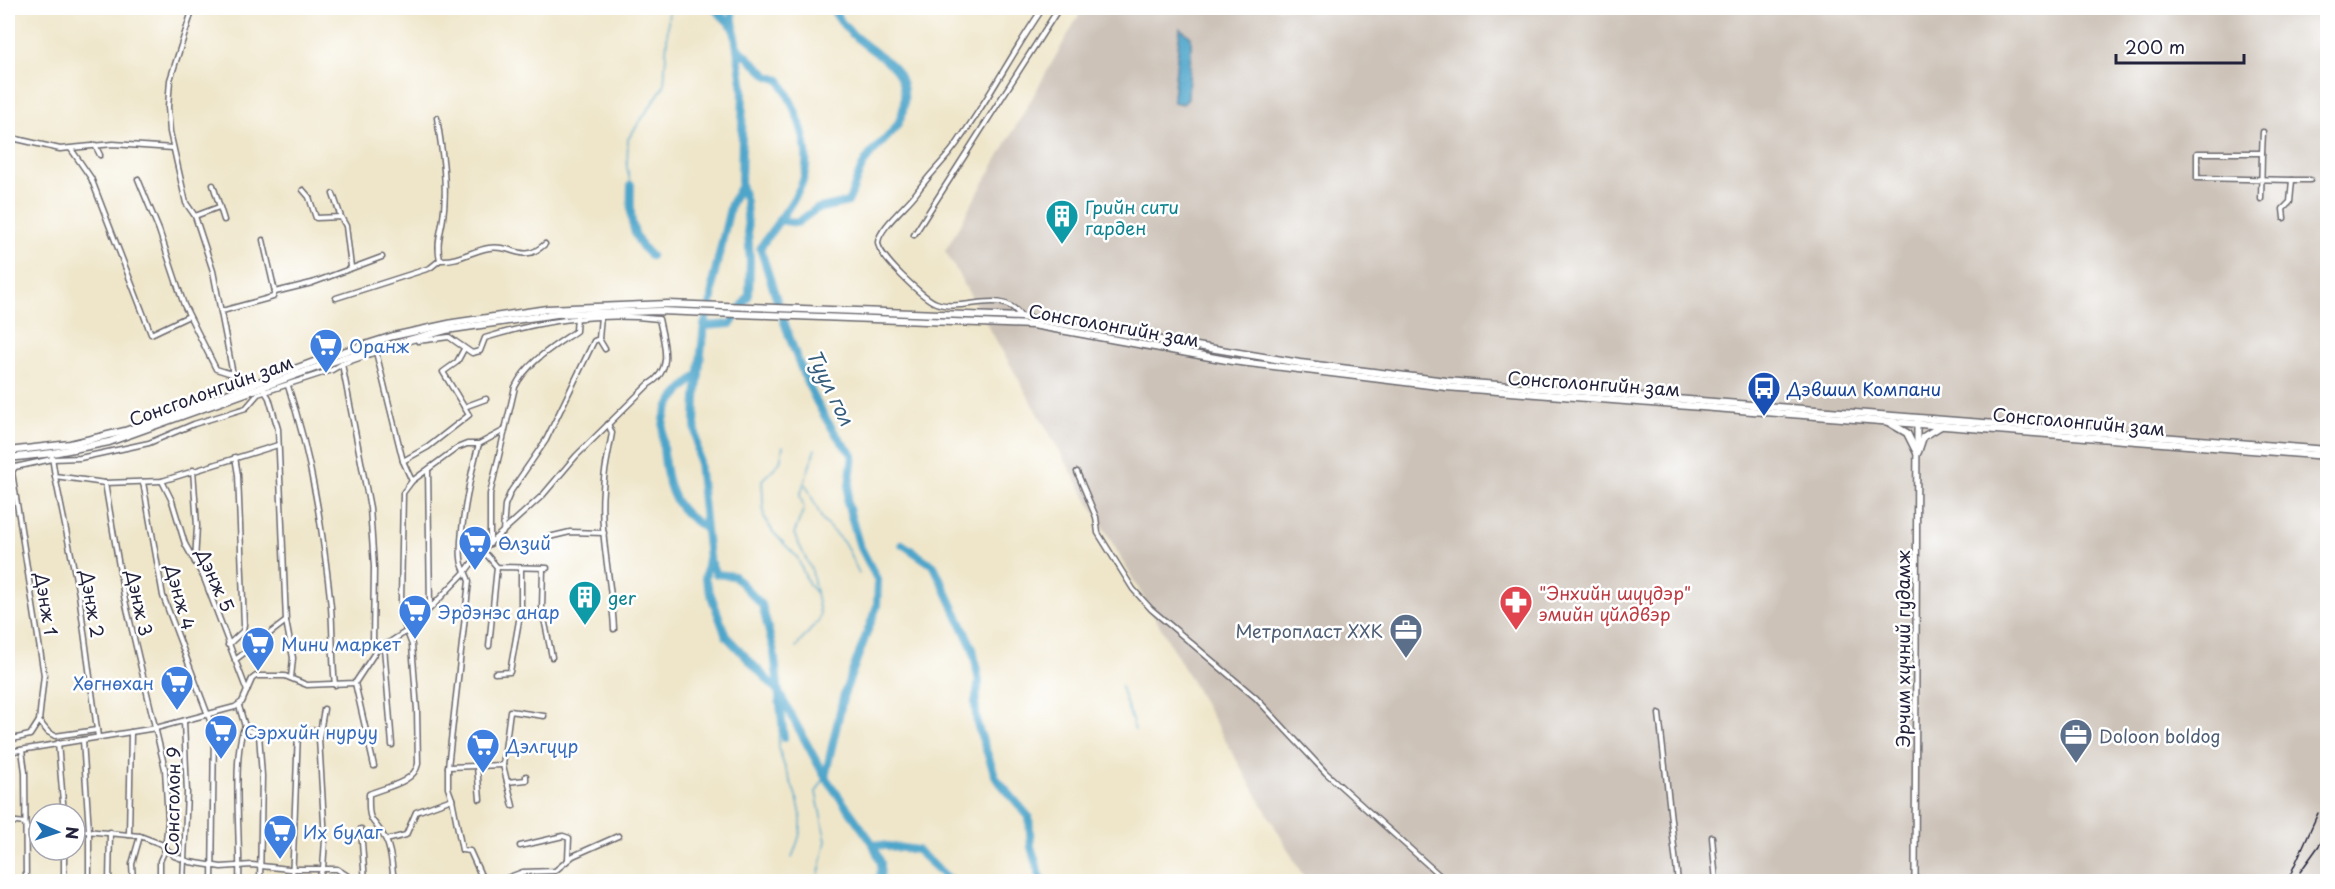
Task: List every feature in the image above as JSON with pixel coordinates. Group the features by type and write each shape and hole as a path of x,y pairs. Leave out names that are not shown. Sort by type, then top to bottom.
{"main road":[{"name":"Сонсголонгийн зам","path":"8,458 52,456 150,429 236,391 343,351 462,321 563,307 669,308"},
{"name":"Сонсголонгийн зам","path":"8,451 88,441 263,389 344,358 420,338 521,317 598,315 669,308"},
{"path":"669,308 862,315"},
{"name":"Сонсголонгийн зам","path":"862,315 1021,316 1289,362 1378,374 2328,450"},
{"name":"Сонсголонгийн зам","path":"862,315 1033,325 1232,361 1377,380 2328,456"},
{"name":"Эрчим хүчний гудамж","path":"1915,882 1916,416"},
{"path":"1885,421 1907,433 1917,453"},
{"path":"1917,453 1923,437 1945,425"}],"street":[{"path":"193,8 170,81 168,107 173,148 186,203 195,216 222,311 236,391"},
{"path":"1021,316 1016,307 1003,302 946,305 930,300 882,256 878,241 884,228 906,207 935,166 960,141 1043,8"},
{"path":"914,235 1059,8"},
{"path":"437,118 445,167 443,218 438,236 440,260"},
{"path":"2262,199 2263,132"},
{"path":"8,137 71,149 95,145 173,148"},
{"path":"95,145 100,155"},
{"path":"71,149 91,178 151,334 189,316"},
{"path":"2262,153 2197,153 2197,178 2262,181 2310,180"},
{"path":"138,179 159,230 189,316 216,369 232,374"},
{"path":"2284,218 2283,209 2290,202 2292,180"},
{"path":"213,185 224,220"},
{"path":"303,190 309,196 316,218 340,217"},
{"path":"333,194 340,217 346,226 351,267"},
{"path":"195,216 219,207"},
{"path":"222,311 273,297 275,292 263,240"},
{"path":"336,298 430,268 440,260 455,261 489,248 510,248 520,255 531,254 545,244"},
{"path":"275,292 312,283 382,257"},
{"path":"52,456 80,458 118,451 156,439 246,408 263,389 288,386 342,364 420,338 449,337 472,353 480,351 485,338 521,327 577,315 576,332 543,354 520,377 503,431 490,494 490,544"},
{"path":"355,683 376,651 407,631 466,571 479,553 543,495 608,424 649,384 661,376 666,363 658,319 598,315 599,339 605,349"},
{"path":"521,317 521,327"},
{"path":"503,532 505,505 511,491 546,440 594,341 599,339"},
{"path":"403,460 428,447 469,415 443,372 457,362 464,349"},
{"path":"376,352 403,460 412,481"},
{"path":"342,364 370,508 374,567 373,643 376,651"},
{"path":"288,386 306,441 319,501 331,610 336,685"},
{"path":"263,389 269,398 278,429 286,621 293,658 291,678"},
{"path":"464,407 486,399"},
{"path":"608,424 612,433 603,488 604,533 613,590 614,629"},
{"path":"150,429 156,439"},
{"path":"394,882 386,840 369,820 369,794 405,780 416,771 418,764 412,645 403,621 401,601 403,493 412,481 457,448 479,444 503,431"},
{"path":"479,444 470,475 463,537 462,563 468,581 448,767 448,788 462,850 470,851 484,882"},
{"path":"55,476 105,483 162,481 278,445"},
{"name":"Дэнж 2","path":"52,456 79,594 98,737"},
{"name":"Дэнж 1","path":"39,721 44,675 12,472 15,467 52,456"},
{"path":"228,645 243,631 244,625 238,475 235,457"},
{"path":"193,470 197,526 195,562"},
{"path":"428,470 430,608"},
{"path":"1077,472 1096,517 1098,533 1104,547 1133,589 1173,627 1256,698 1326,772 1447,882"},
{"name":"Дэнж 5","path":"162,481 172,501 185,544 195,562 247,691"},
{"name":"Дэнж 4","path":"142,482 164,596 214,731 212,882"},
{"name":"Дэнж 3","path":"105,483 124,596 165,769 168,821 165,850 160,861 160,882"},
{"path":"549,537 570,532 604,533"},
{"path":"479,553 488,555 497,567 489,646"},
{"path":"497,567 545,568 542,609 552,657"},
{"path":"495,673 510,672 521,609 521,568"},
{"path":"235,660 286,621"},
{"path":"384,647 392,745"},
{"path":"8,752 156,728 238,706 252,679 256,676 291,678 307,685 355,683"},
{"path":"355,683 374,766"},
{"path":"238,706 246,730 259,734 298,733 321,729"},
{"path":"317,882 323,868 325,840 319,738 324,709"},
{"path":"513,806 503,765 510,711 544,716"},
{"path":"1659,714 1678,882"},
{"path":"8,740 30,735 39,721 48,732 55,736 97,730"},
{"name":"Сонсголон 9","path":"183,882 186,861 187,760 184,721"},
{"path":"239,882 238,787 240,735 244,726"},
{"path":"129,835 131,732"},
{"path":"292,882 298,733"},
{"path":"259,734 262,776 260,882"},
{"path":"83,740 89,831 88,882"},
{"path":"58,743 63,802"},
{"path":"22,750 25,772 26,882"},
{"path":"448,767 503,765"},
{"path":"477,767 480,799"},
{"path":"507,782 526,780 526,776"},
{"path":"386,840 406,835 416,812 452,798"},
{"path":"8,821 25,823"},
{"path":"25,823 27,829"},
{"path":"361,829 365,882"},
{"path":"89,831 140,836 161,844 165,850 186,861 212,866 337,869 357,882"},
{"path":"109,882 110,832"},
{"path":"133,882 132,864 140,836"},
{"path":"520,846 563,836 569,838 571,845 568,859"},
{"path":"496,882 523,872 555,871 568,859 618,836"},
{"path":"1712,837 1716,882"},
{"path":"64,862 64,882"}],"shaded area":[{"path":"1083,8 2327,8 2327,881 1306,881 945,251"}],"water":[{"path":"1180,28 1191,37 1188,99 1183,104 1174,102 1173,98"}],"waterway":[{"path":"631,185 627,168 628,139 664,86 669,8"},
{"path":"714,8 732,26"},
{"path":"704,326 731,324 749,295 750,261 746,202 741,185 743,89 731,8"},
{"path":"779,220 797,223 816,209 848,202 865,162 892,132 901,116 904,98 897,72 852,33 832,8"},
{"name":"Туул гол","path":"738,48 768,76 780,80 801,127 806,153 804,177 791,203 760,248 786,329 808,385 821,411 853,455 847,502 859,544 878,581 877,606 844,694 825,777 873,844 917,850 952,882"},
{"path":"631,185 632,224 638,241 651,256"},
{"path":"741,185 731,204 704,326 695,424 709,558 716,574 734,576 762,605 774,652 784,738"},
{"path":"699,374 678,394 668,408 663,428 663,441 665,467 675,499 684,512 705,528"},
{"path":"783,446 780,462 762,480 764,517 773,532 797,557 809,585 816,593"},
{"path":"796,647 819,620 820,614 812,571 794,534 804,508 800,496 815,449"},
{"path":"806,485 823,521 845,544 859,573"},
{"name":"Туул гол","path":"902,544 934,566 973,649 979,682 975,703 977,724 996,778 1029,817 1031,847 1042,882"},
{"path":"708,559 705,579 726,636 778,691 825,777"},
{"path":"1121,687 1135,730"},
{"path":"782,721 779,747 800,812 800,834 792,858"},
{"path":"817,882 826,841 816,792 825,777"},
{"path":"873,844 881,863 880,882"}],"railway":[{"path":"2287,882 2318,813"},
{"path":"2300,872 2328,833"}],"place":[{"name":"Грийн сити гарден","path":"1062,245"},
{"name":"Оранж","path":"326,374"},
{"name":"Дэвшил Компани","path":"1764,417"},
{"name":"Өлзий","path":"475,571"},
{"name":"ger","path":"585,626"},
{"name":"\"Энхийн шүүдэр\" эмийн үйлдвэр","path":"1516,631"},
{"name":"Эрдэнэс анар","path":"415,640"},
{"name":"Метропласт ХХК","path":"1406,659"},
{"name":"Мини маркет","path":"258,672"},
{"name":"Хөгнөхан","path":"177,711"},
{"name":"Сэрхийн нуруу","path":"221,760"},
{"name":"Doloon boldog","path":"2076,764"},
{"name":"Дэлгүүр","path":"483,774"},
{"name":"Их булаг","path":"280,860"}]}
